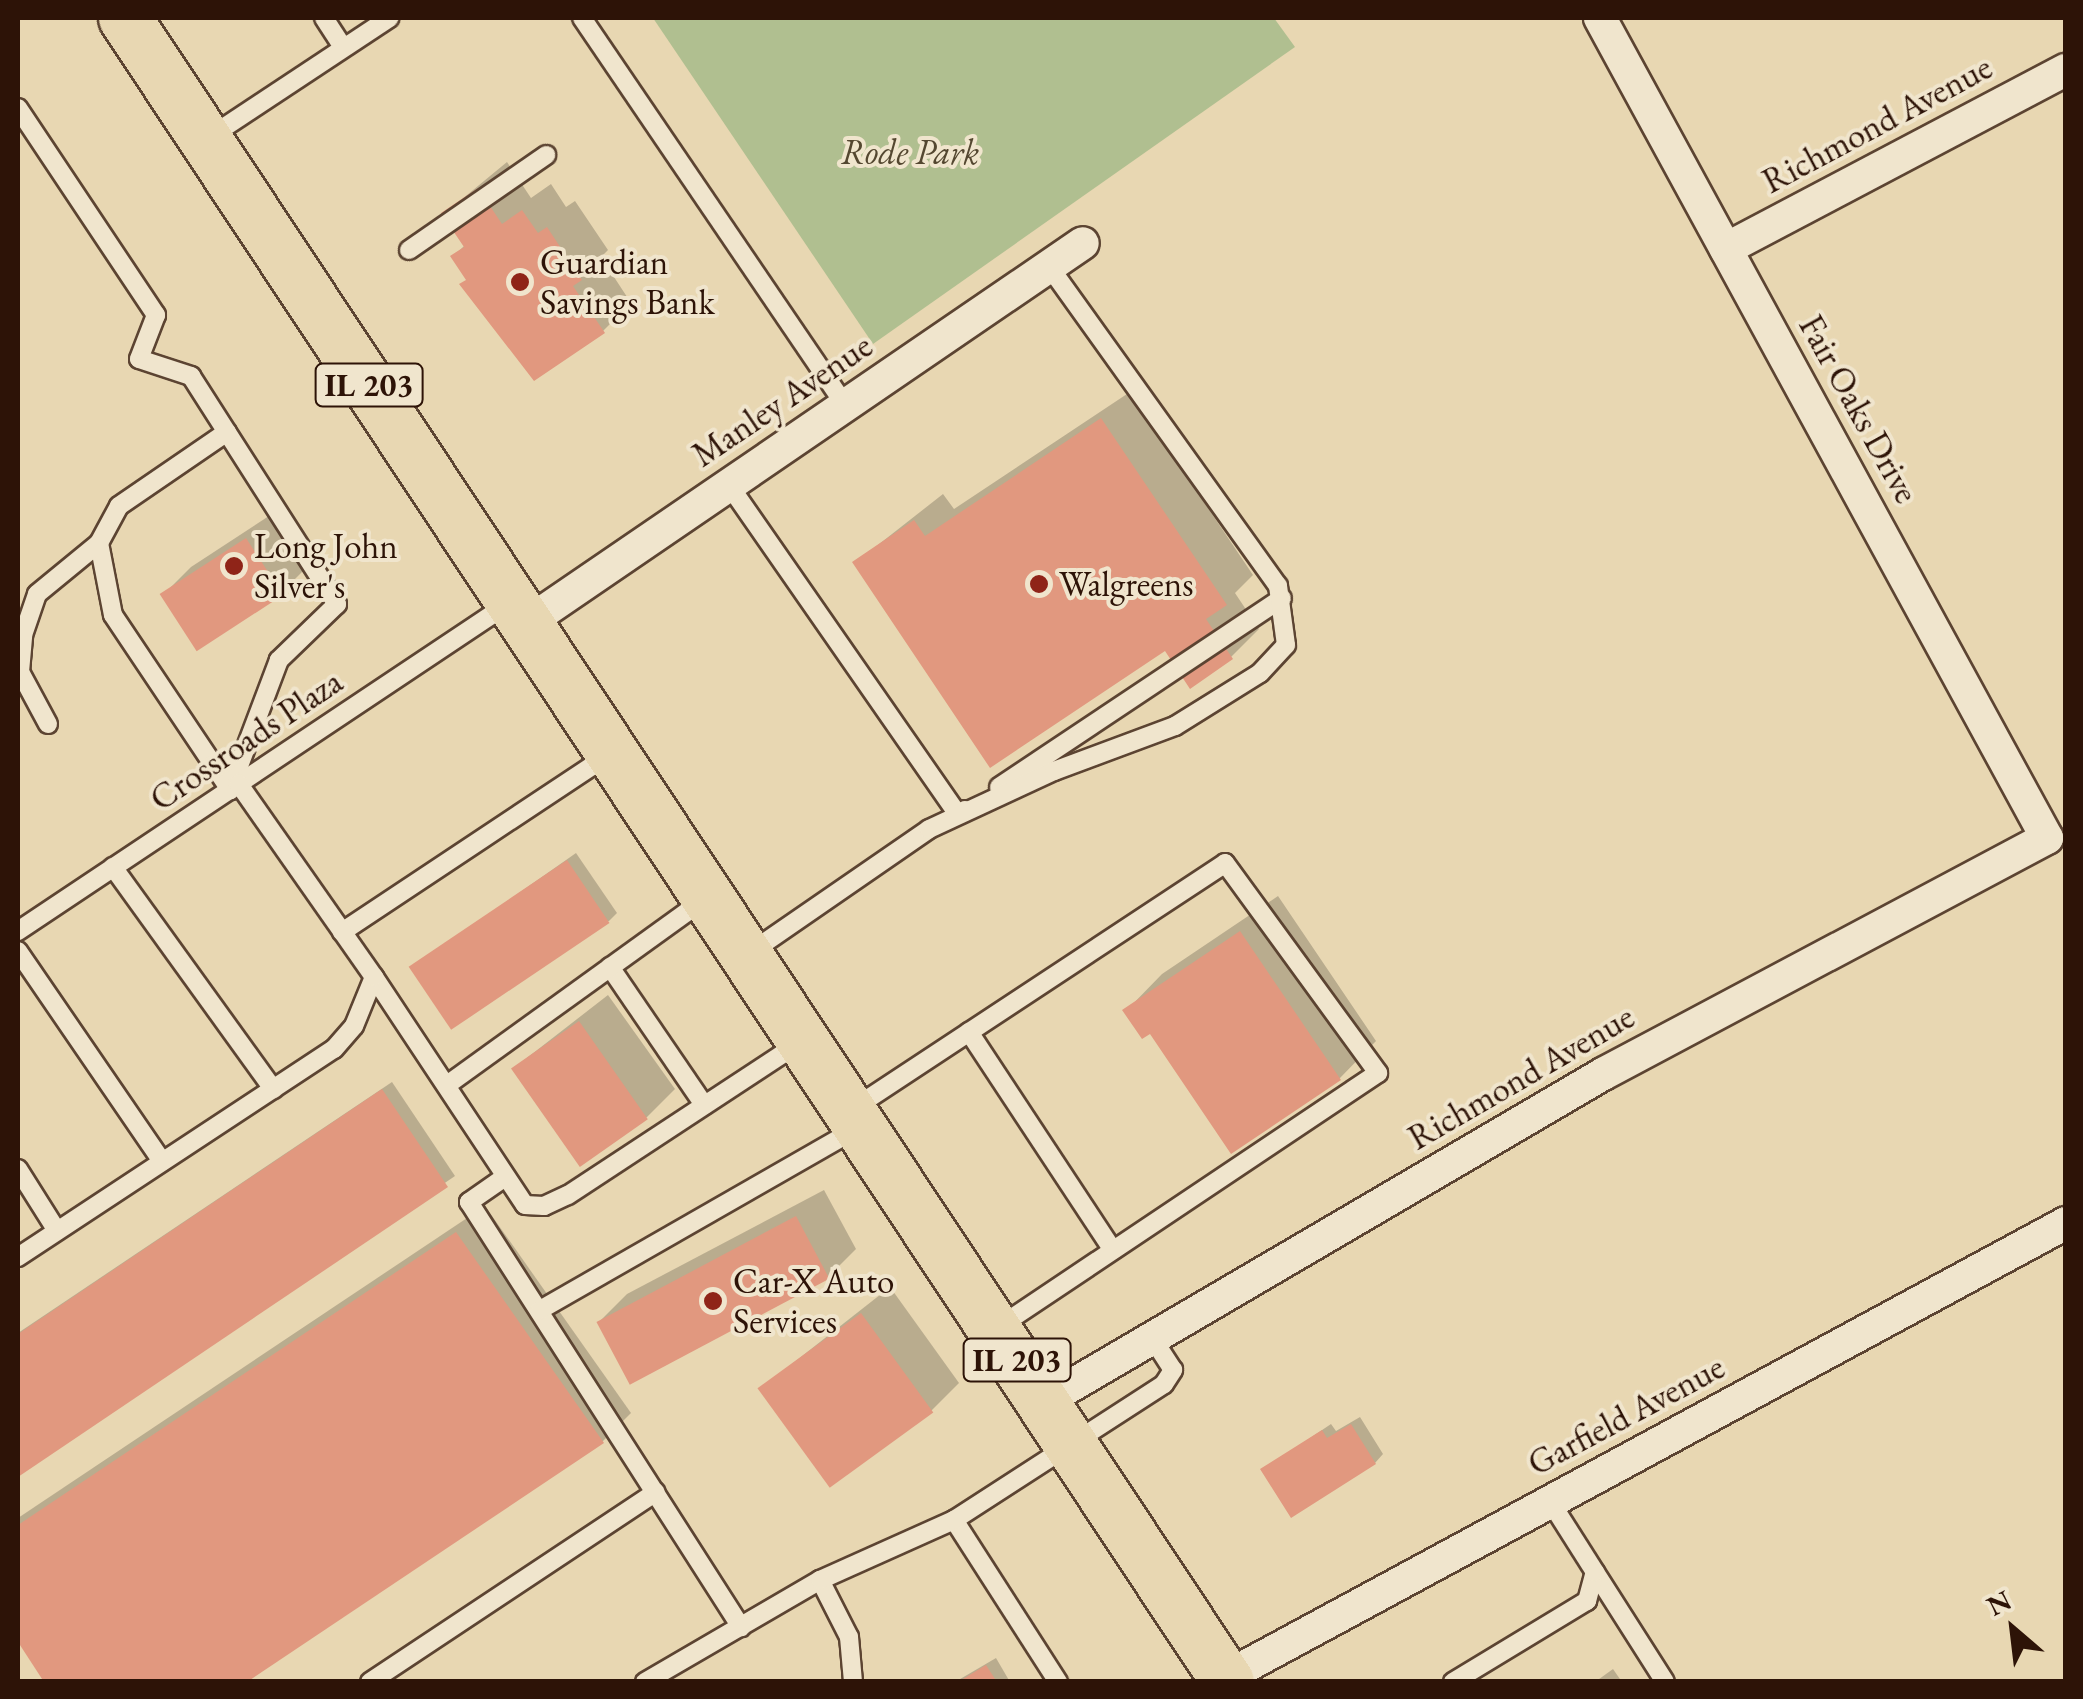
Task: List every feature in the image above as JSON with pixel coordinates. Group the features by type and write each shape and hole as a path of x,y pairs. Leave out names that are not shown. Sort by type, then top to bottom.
{"main road":[{"name":"IL 203","path":"125,18 995,1330 1059,1420 1224,1680"}],"street":[{"name":"Fair Oaks Drive","path":"1600,18 2046,838"},
{"name":"Richmond Avenue","path":"1726,249 2066,70"},
{"name":"Manley Avenue","path":"519,612 729,485 1083,243"},
{"name":"Richmond Avenue","path":"1059,1420 1152,1338 1603,1074 2046,838"},
{"name":"Garfield Avenue","path":"1224,1680 2066,1223"}],"lane":[{"path":"324,18 343,47"},
{"path":"206,139 389,18"},
{"path":"582,18 845,406"},
{"path":"18,108 156,316 139,360 191,376 337,604 279,660 234,787"},
{"path":"409,250 546,156"},
{"path":"958,814 1174,726 1226,697 1286,645 1282,598 1049,266"},
{"path":"48,724 20,672 23,635 37,594 99,543 118,506 227,432"},
{"path":"729,485 958,814"},
{"path":"99,543 112,614 374,977 525,1205 544,1206 803,1040"},
{"path":"746,955 1282,598"},
{"name":"Crossroads Plaza","path":"18,932 234,787 519,612"},
{"path":"342,932 612,752"},
{"path":"540,1310 855,1118 969,1032 1225,863 1378,1073 995,1330"},
{"path":"113,867 274,1089"},
{"path":"447,1085 708,897"},
{"path":"18,951 162,1161"},
{"path":"610,967 704,1106"},
{"path":"18,1257 334,1048 354,1026 374,977"},
{"path":"969,1032 1113,1250"},
{"path":"18,1169 58,1231"},
{"path":"505,1177 469,1202 741,1627"},
{"path":"645,1682 820,1580 954,1520 1059,1420 1170,1378 1173,1370 1152,1338"},
{"path":"370,1682 656,1492"},
{"path":"1550,1501 1665,1682"},
{"path":"954,1520 1058,1682"},
{"path":"1453,1682 1587,1601 1595,1572"},
{"path":"820,1580 849,1637 853,1682"}],"green space":[{"name":"Rode Park","path":"653,18 1274,18 1295,47 873,344"}],"building":[{"name":"Guardian Savings Bank","path":"478,188 502,224 522,210 538,233 547,227 582,280 573,286 605,333 534,381 459,284 466,280 450,256 464,247 441,213"},
{"name":"Walgreens","path":"1101,418 1227,605 1206,619 1233,659 1190,689 1165,651 990,768 852,562 914,520 925,536"},
{"name":"Long John Silver's","path":"246,538 283,595 197,651 160,594"},
{"path":"567,860 609,923 451,1030 409,967"},
{"path":"1240,931 1341,1080 1231,1154 1150,1034 1142,1039 1122,1010"},
{"path":"579,1021 648,1119 580,1167 511,1069"},
{"path":"382,1089 448,1187 18,1477 18,1334"},
{"name":"Car-X Auto Services","path":"796,1216 829,1279 630,1385 596,1322"},
{"path":"456,1232 604,1443 247,1682 44,1682 18,1642 18,1525"},
{"path":"861,1313 933,1413 830,1488 757,1388"},
{"path":"1351,1424 1376,1464 1291,1518 1260,1469 1322,1430 1327,1438"},
{"path":"986,1665 997,1682 958,1682"}],"place":[{"name":"Guardian Savings Bank","path":"520,282"},
{"name":"Long John Silver's","path":"234,566"},
{"name":"Walgreens","path":"1039,584"},
{"name":"Car-X Auto Services","path":"713,1301"}]}
